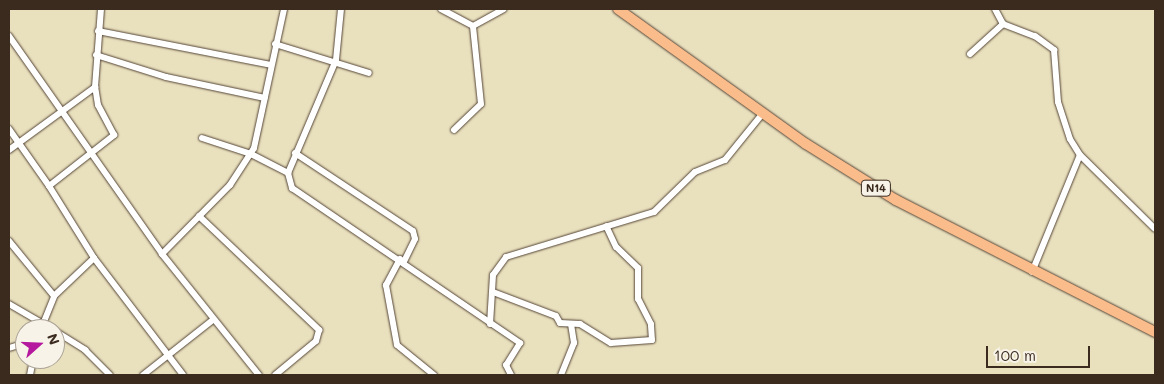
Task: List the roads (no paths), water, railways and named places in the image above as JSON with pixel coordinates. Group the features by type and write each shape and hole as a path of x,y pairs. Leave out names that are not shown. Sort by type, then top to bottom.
{"main road":[{"name":"N14","path":"618,9 763,113 896,200 1032,272 1155,332"}],"street":[{"path":"49,186 90,156 114,135 98,106 95,87 101,9"},
{"path":"162,254 230,185 251,154 284,9"},
{"path":"288,173 336,60 341,9"},
{"path":"441,9 473,26"},
{"path":"473,26 504,9"},
{"path":"995,9 1003,24 1035,36 1054,50 1063,122 1080,155 1155,229"},
{"path":"970,54 1003,24"},
{"path":"454,130 481,104 473,26"},
{"path":"98,31 271,65"},
{"path":"9,36 90,156 162,254 259,375"},
{"path":"275,44 336,60 369,73"},
{"path":"96,55 166,77 264,98"},
{"path":"9,150 95,87"},
{"path":"490,324 493,275 506,257 654,212 695,172 725,160 763,113"},
{"path":"9,129 49,186 94,258 167,357 183,375"},
{"path":"202,138 251,154 288,173 297,194 402,260 490,324 520,343 506,364 511,375"},
{"path":"295,154 413,231 415,239 386,285 397,345 434,375"},
{"path":"1032,272 1080,155"},
{"path":"199,216 318,330 316,341 275,375"},
{"path":"493,292 571,324 580,324 619,345 634,339 652,340 651,324 638,299 638,268 616,247 606,226"},
{"path":"9,241 54,296"},
{"path":"45,319 54,296 94,258"},
{"path":"9,304 32,319"},
{"path":"143,375 213,320"},
{"path":"561,375 574,343 571,324"},
{"path":"65,337 85,350 110,375"}]}
